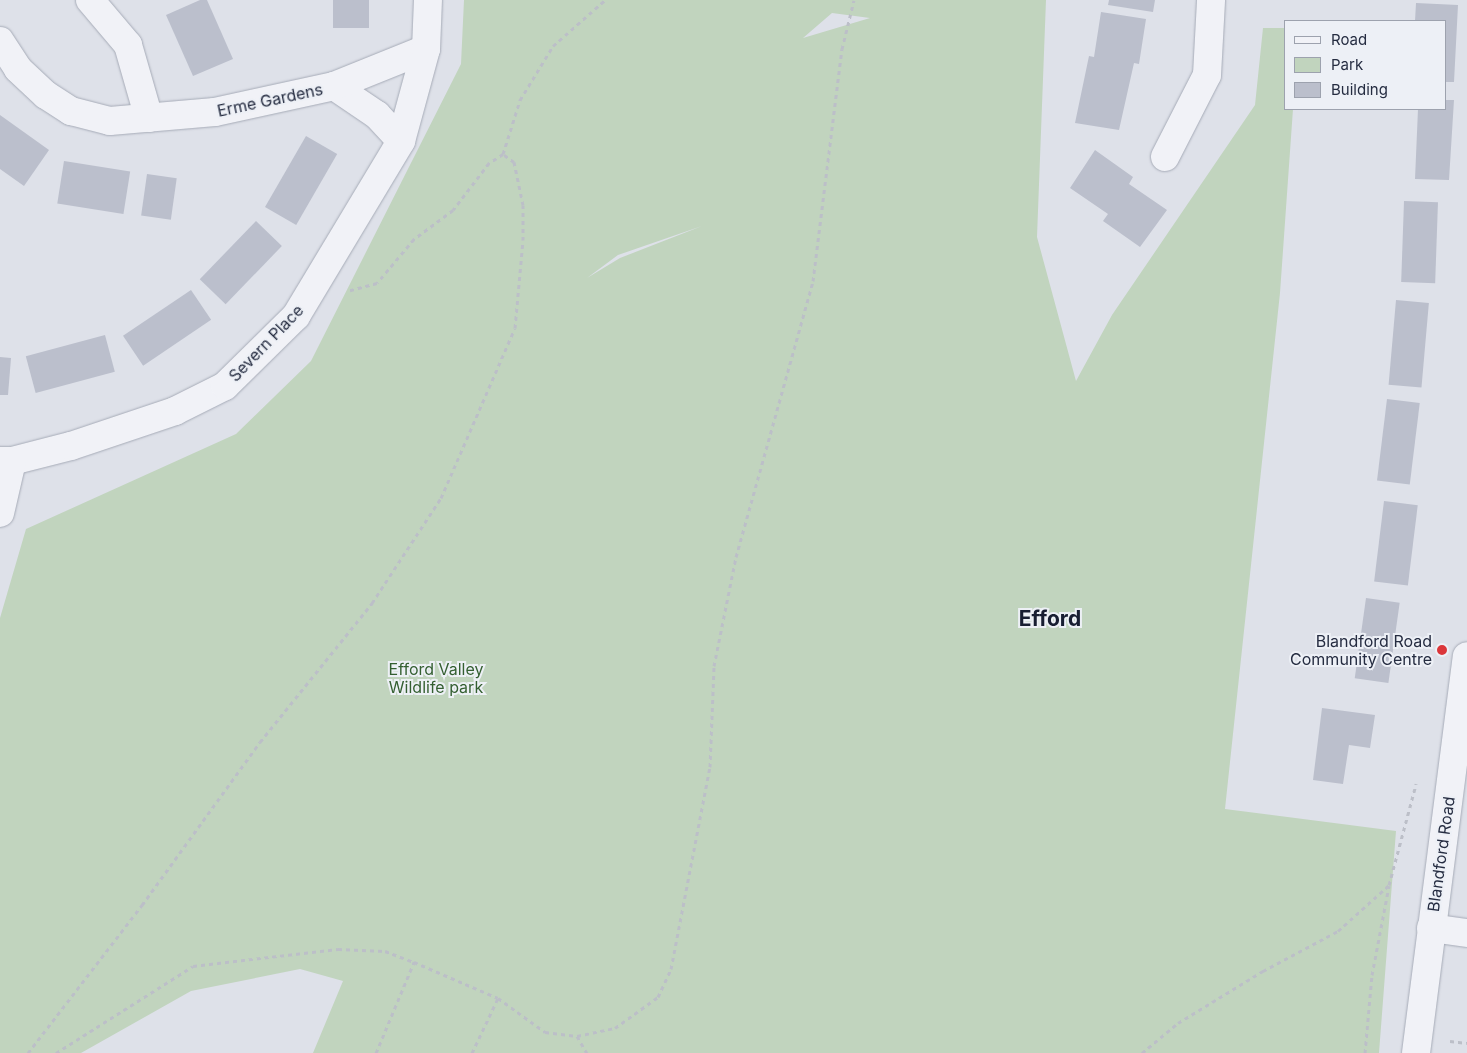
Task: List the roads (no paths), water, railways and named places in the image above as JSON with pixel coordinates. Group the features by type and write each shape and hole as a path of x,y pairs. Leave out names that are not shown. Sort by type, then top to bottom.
{"street":[{"path":"90,0 128,45 149,118"},
{"name":"Severn Place","path":"6,461 121,432 225,386 266,349 306,302 401,141 426,49 428,0"},
{"path":"1165,158 1207,75 1211,0"},
{"name":"Erme Gardens","path":"0,41 18,69 46,95 71,111 110,121 215,112 334,86 377,115 401,141"},
{"path":"334,86 426,49"},
{"path":"0,513 6,461"},
{"name":"Blandford Road","path":"1416,1053 1467,656"},
{"path":"1431,928 1467,933"}],"place":[{"name":"Blandford Road Community Centre","path":"1442,650"}],"district":[{"name":"Efford","path":"1050,619"}],"park label":[{"name":"Efford Valley Wildlife park","path":"436,678"}]}
